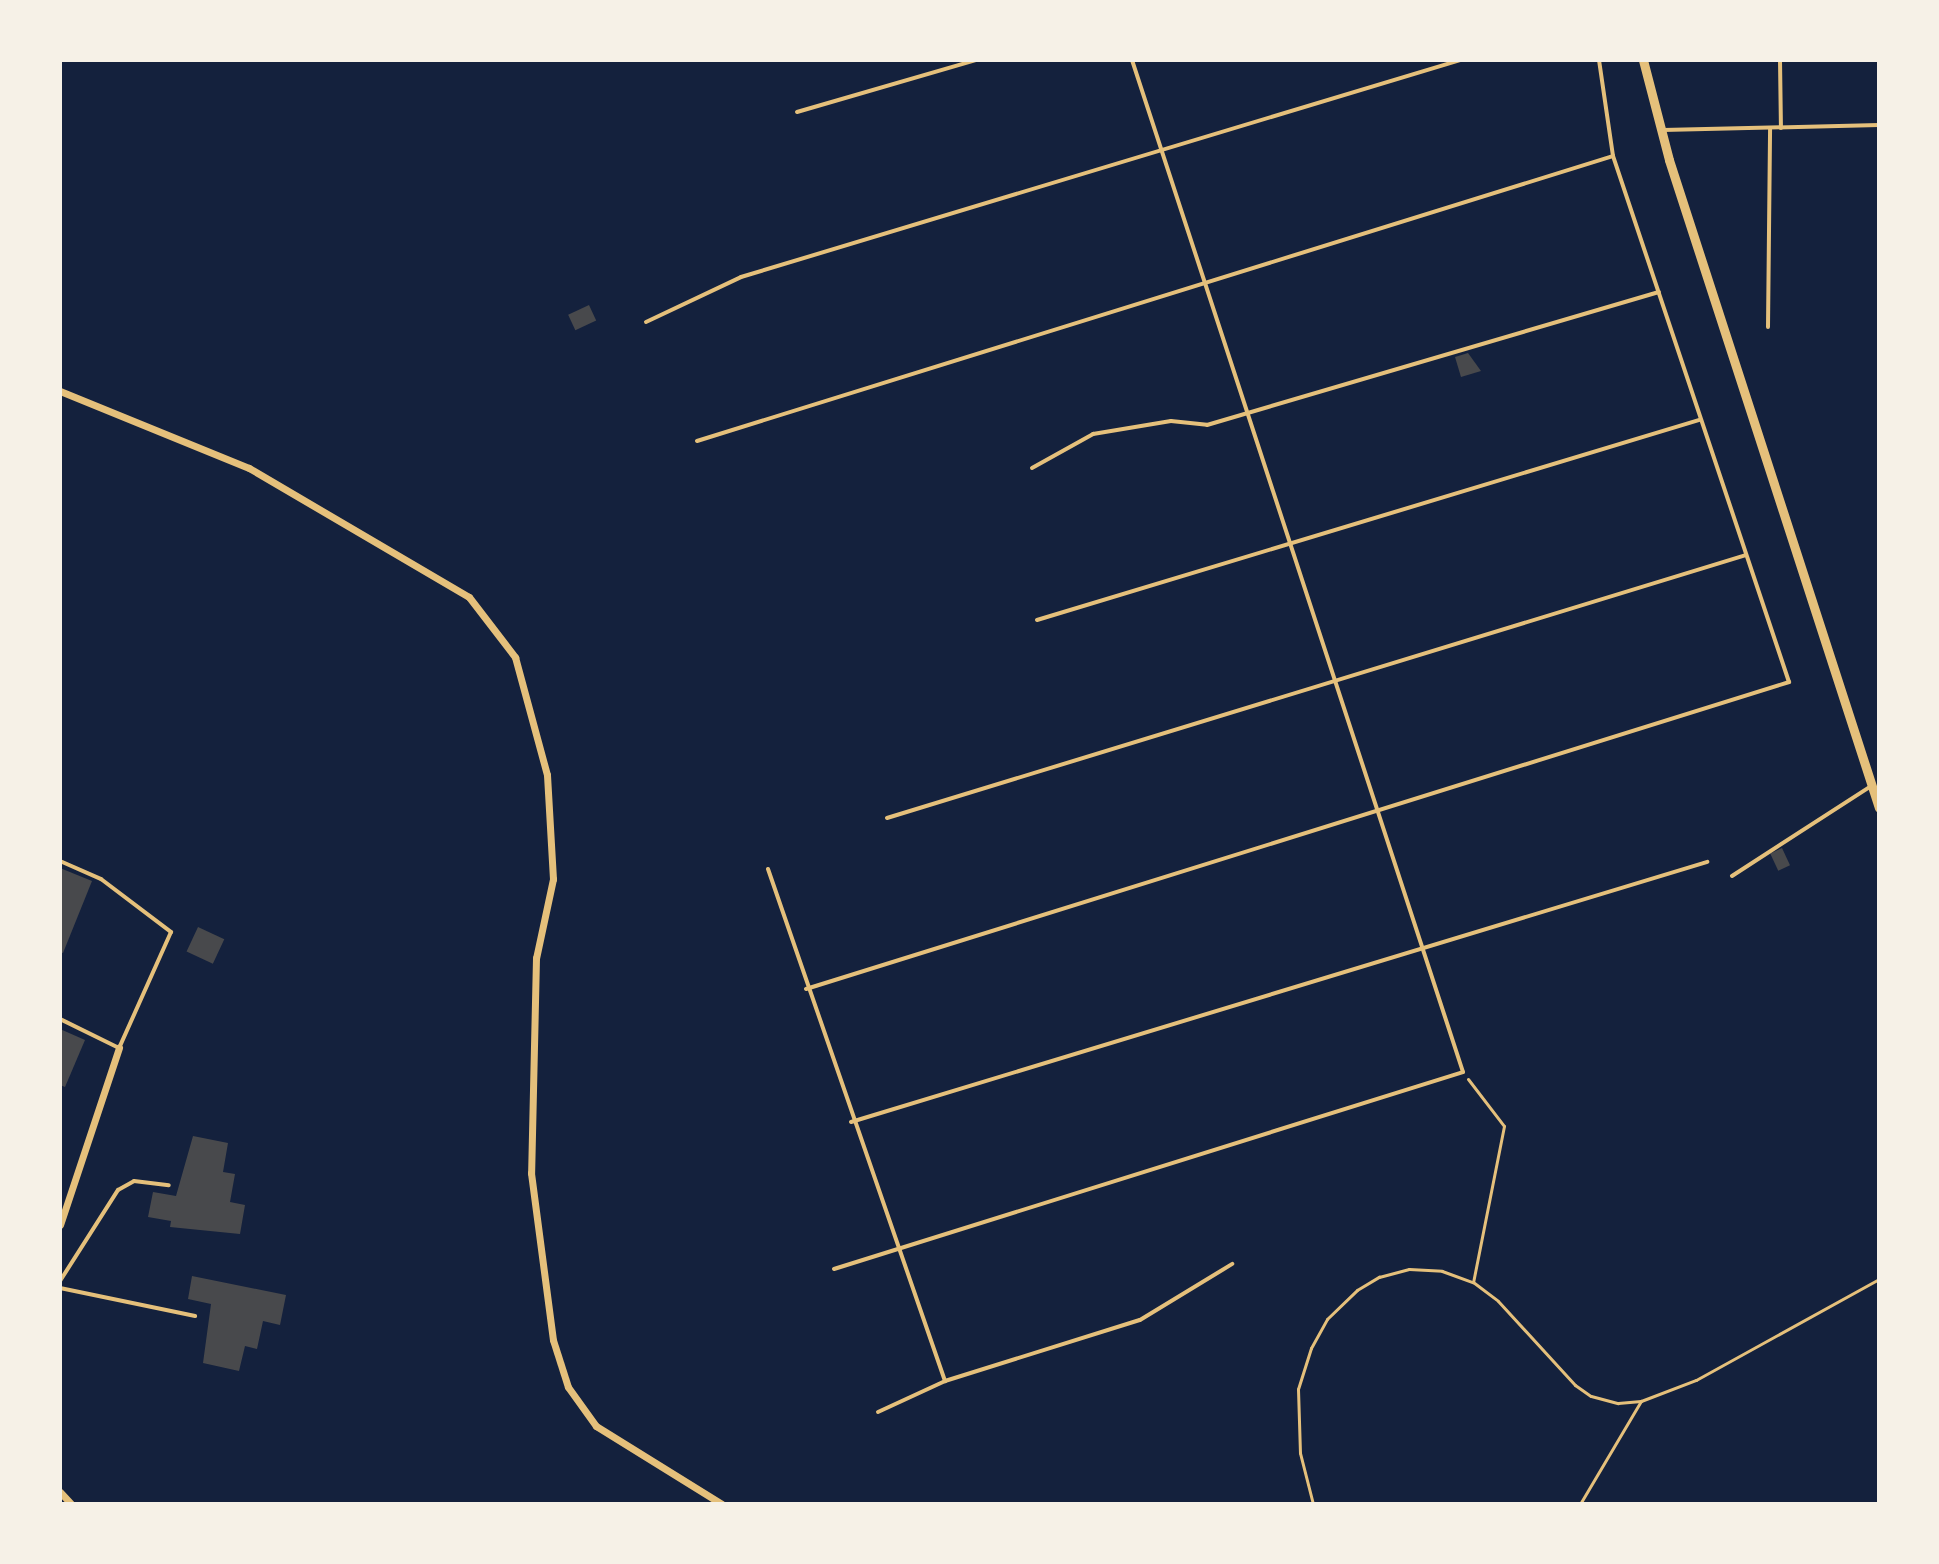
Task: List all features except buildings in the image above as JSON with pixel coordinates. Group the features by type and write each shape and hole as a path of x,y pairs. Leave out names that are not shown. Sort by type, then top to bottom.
{"street":[{"path":"1643,60 1661,130 1879,808"},
{"path":"60,391 277,484 469,597 515,657 547,775 553,879 536,958 531,1173 553,1340 568,1387 596,1426 722,1504"},
{"path":"60,1225 119,1048"},
{"path":"60,1492 71,1504"}],"lane":[{"path":"797,112 976,60"},
{"path":"834,1269 1463,1072 1132,60"},
{"path":"646,322 741,277 1460,60"},
{"path":"806,989 1379,813 1789,682 1613,156 1599,60"},
{"path":"1780,60 1781,128"},
{"path":"1661,130 1879,125"},
{"path":"1768,327 1770,128"},
{"path":"697,441 1613,156"},
{"path":"1032,468 1093,434 1171,421 1207,425 1659,292"},
{"path":"1037,620 1291,547 1699,420"},
{"path":"887,818 1334,678 1746,555"},
{"path":"1732,876 1872,786"},
{"path":"60,861 101,879 171,932 119,1048 60,1019"},
{"path":"851,1122 1707,862"},
{"path":"768,869 851,1122 900,1248 945,1381"},
{"path":"60,1281 118,1190 134,1181 169,1185"},
{"path":"878,1412 945,1381 1140,1320 1232,1264"},
{"path":"60,1288 195,1316"}],"path":[{"path":"1463,1072 1504,1126 1473,1282"},
{"path":"1313,1504 1300,1453 1298,1389 1311,1348 1327,1319 1357,1290 1409,1269 1442,1271 1473,1282 1498,1301 1575,1385 1591,1396 1618,1403 1641,1401 1696,1380 1879,1279"},
{"path":"1580,1504 1641,1401"}]}
